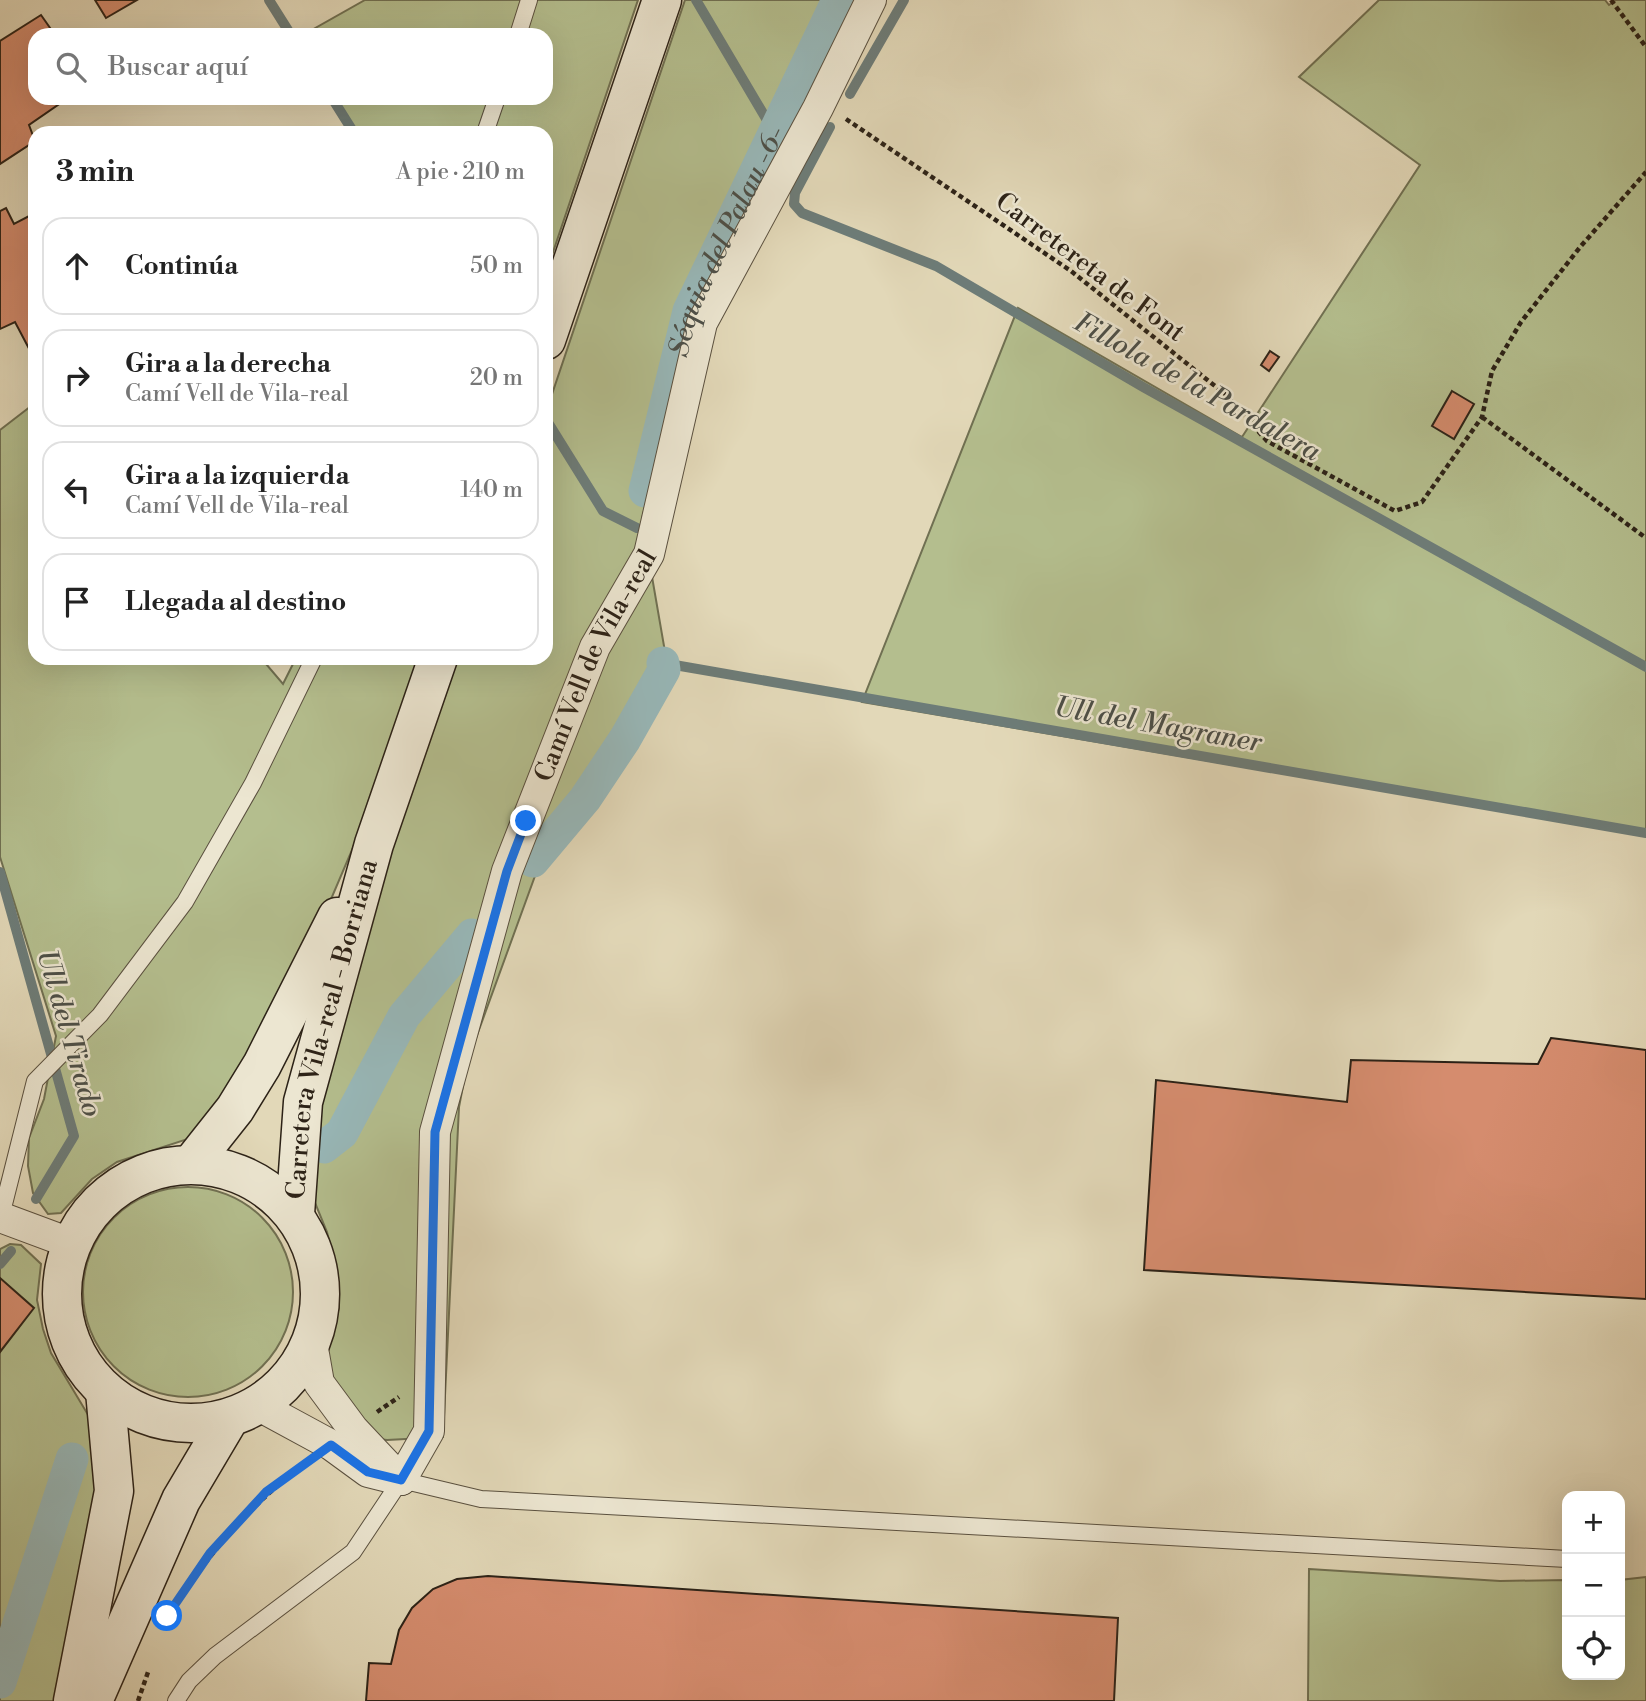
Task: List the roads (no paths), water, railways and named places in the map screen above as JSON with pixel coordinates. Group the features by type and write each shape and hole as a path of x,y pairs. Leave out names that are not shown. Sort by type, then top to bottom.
{"main road":[{"path":"553,319 662,0"},
{"name":"Carretera Vila-real - Borriana","path":"295,1214 303,1102 374,844 436,665"},
{"name":"Carretera Vila-real - Borriana","path":"193,1163 235,1109 262,1065 374,844"},
{"path":"93,1701 181,1500 244,1413 291,1379 311,1337 318,1306 317,1280 310,1249 295,1214 257,1184 226,1169 193,1163 155,1169 120,1184 95,1205 70,1243 63,1282 64,1323 80,1358 105,1391 163,1421 195,1424 244,1413"},
{"path":"73,1701 114,1491 105,1391"}],"street":[{"name":"Camí Vell de Vila-real","path":"401,1480 429,1431 435,1132 507,871 595,647 649,554 702,323 818,108 871,0"},
{"path":"0,1217 70,1243"},
{"path":"311,1337 319,1383 342,1437 368,1472 401,1480"},
{"path":"244,1413 342,1437"}],"lane":[{"path":"519,28 529,0"},
{"path":"487,126 495,105"},
{"path":"0,1217 36,1081 100,1015 185,902 253,783 311,665"},
{"path":"176,1701 189,1681 215,1656 353,1552 401,1480 481,1499 1562,1559"}],"waterway":[{"path":"269,0 287,28"},
{"path":"696,0 774,132"},
{"name":"Séquia del Palau -6-","path":"645,491 689,311 838,0"},
{"name":"Fillola de la Pardalera","path":"850,94 904,0"},
{"path":"336,105 350,126"},
{"name":"Fillola de la Pardalera","path":"830,127 795,193 794,204 802,213 936,266 1143,387 1646,667"},
{"path":"553,431 603,511 637,528"},
{"name":"Ull del Magraner","path":"663,663 1646,833"},
{"name":"Séquia del Palau -6-","path":"533,861 585,799 625,739 664,670 663,663"},
{"name":"Ull del Tirado","path":"0,872 74,1136 36,1199"},
{"name":"Séquia del Palau -6-","path":"324,1147 342,1133 404,1016 472,935"},
{"name":"Ull del Tirado","path":"0,1264 11,1251"},
{"name":"Séquia del Palau -6-","path":"0,1682 72,1459"}]}
